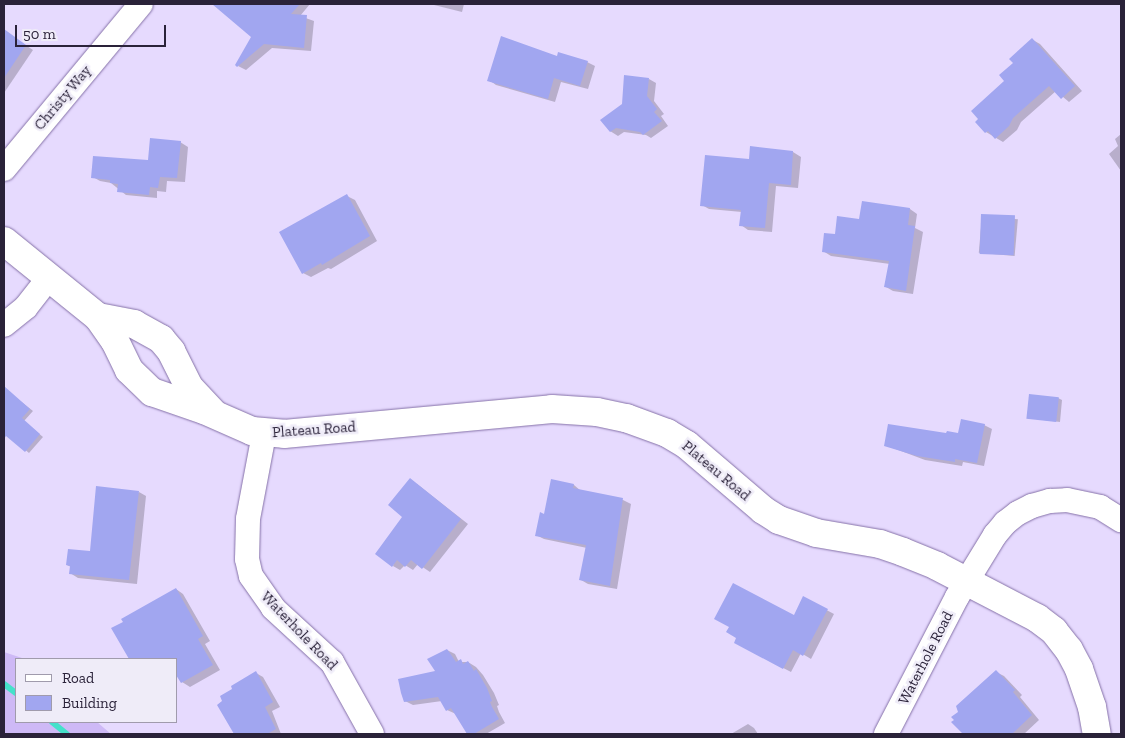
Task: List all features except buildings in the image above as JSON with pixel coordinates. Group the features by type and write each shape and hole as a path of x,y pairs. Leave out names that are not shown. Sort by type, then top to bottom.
{"street":[{"name":"Christy Way","path":"4,169 141,4"},
{"name":"Plateau Road","path":"4,241 98,316 115,341 129,370 146,387 169,399 215,415 236,426 264,434 309,432 552,409 598,412 648,425 687,445 763,510 779,520 816,533 880,544 937,566 1037,618 1054,631 1069,650 1079,669 1092,707 1097,734"},
{"path":"4,325 26,307 49,278"},
{"name":"Plateau Road","path":"98,316 134,324 161,339 171,351 189,386 215,415"},
{"name":"Waterhole Road","path":"264,434 248,519 247,559 252,576 273,608 332,662 372,734"},
{"name":"Waterhole Road","path":"886,734 967,582 995,535 1005,523 1018,513 1032,506 1050,501 1084,502 1100,507 1121,520"}],"shaded area":[{"path":"4,652 22,658 15,658 15,723 98,723 111,734 4,734"}],"waterway":[{"path":"4,684 15,692"},
{"path":"53,723 67,734"}]}
